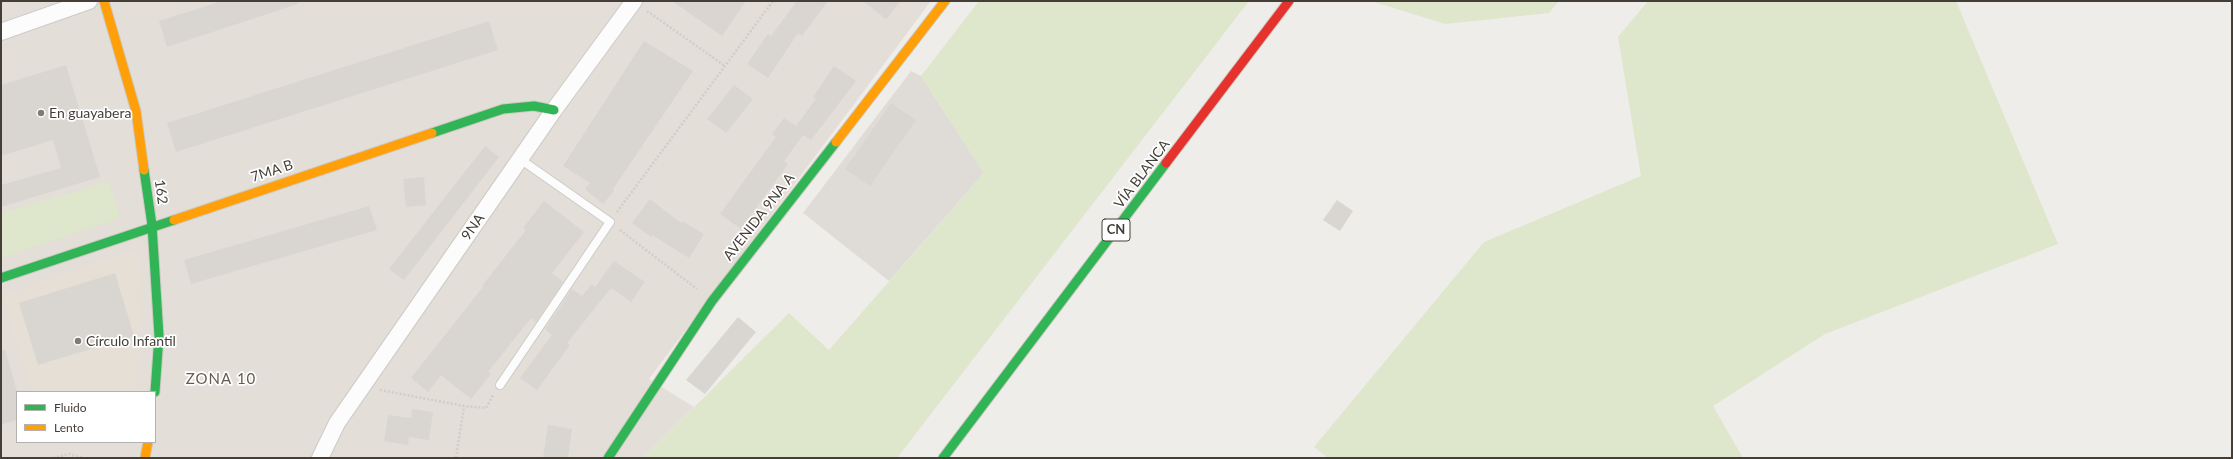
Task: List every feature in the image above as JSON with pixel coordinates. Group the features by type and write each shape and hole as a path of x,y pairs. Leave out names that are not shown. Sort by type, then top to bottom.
{"main road":[{"name":"162","path":"104,1 136,111 152,226 159,336 155,391"},
{"name":"AVENIDA 9NA A","path":"608,458 712,301 945,1"},
{"name":"VÍA BLANCA","path":"943,458 1289,1"},
{"name":"7MA B","path":"1,278 503,109 534,106 554,110"},
{"path":"145,458 148,443"}],"street":[{"path":"1,32 89,1"},
{"name":"9NA","path":"320,458 337,423 554,110 634,1"}],"lane":[{"path":"500,385 610,222 520,159"}],"path":[{"path":"634,1 725,66"},
{"path":"712,301 610,222 773,1"},
{"path":"363,387 464,406 486,408 500,385"},
{"path":"456,458 464,406"},
{"path":"54,458 69,454 83,458"}],"shaded area":[{"path":"1,1 931,1 649,379 694,407 643,458 1,458"},
{"path":"911,71 921,76 984,173 889,281 803,213"},
{"name":"Círculo Infantil","path":"138,248 143,294 136,387 120,391 33,391 2,296"}],"green space":[{"path":"979,1 1249,1 897,458 643,458 789,313 829,350 984,173 921,76"},
{"path":"1371,1 1559,1 1549,13 1445,24"},
{"path":"1648,1 1956,1 2058,244 1825,334 1713,406 1743,458 1328,458 1314,447 1484,242 1641,176 1618,37"},
{"path":"109,182 120,218 1,258 1,213"}],"building":[{"path":"222,1 298,1 298,4 167,47 159,21"},
{"path":"672,1 746,1 722,36"},
{"path":"797,1 828,1 802,36 798,33 768,78 747,64 768,34 771,36"},
{"path":"863,1 901,1 886,19"},
{"path":"489,21 498,50 176,152 167,123"},
{"path":"644,41 693,71 613,189 614,191 603,204 585,189 590,183 563,166"},
{"name":"En guayabera","path":"66,65 100,177 1,207 1,185 61,168 53,140 1,156 1,85"},
{"path":"834,66 856,81 811,140 803,135 784,161 788,164 741,229 720,214 776,137 772,134 784,118 796,126 816,99 813,97"},
{"path":"734,85 753,99 726,133 707,119"},
{"path":"891,103 916,120 870,186 845,169"},
{"path":"485,146 499,157 404,280 389,269"},
{"path":"424,177 426,205 406,207 403,179"},
{"path":"650,199 681,223 682,221 704,234 689,258 652,235 651,237 632,223"},
{"path":"1337,200 1353,211 1340,231 1323,220"},
{"path":"544,201 584,232 552,273 563,282 536,322 531,318 488,372 491,374 471,399 441,375 428,392 411,378 526,230 523,228"},
{"path":"369,206 377,230 191,284 184,260"},
{"path":"614,261 645,282 631,302 611,288 567,343 570,345 537,390 520,378 552,335 545,329 572,289 582,296 592,284 595,287"},
{"path":"115,273 134,336 38,365 19,303"},
{"path":"738,317 756,332 705,394 686,380"},
{"path":"1,350 5,350 17,391 16,420 1,425"},
{"path":"412,409 433,412 429,440 409,437 408,445 384,441 388,415 411,418"},
{"path":"548,425 572,429 568,458 543,458"}],"traffic: fast":[{"path":"432,133 503,109 534,106 554,110"},
{"path":"608,458 712,301 836,142"},
{"path":"943,458 1166,163"},
{"path":"144,170 152,225 159,336 155,391"},
{"path":"1,278 174,220"}],"traffic: slow":[{"path":"104,1 136,111 144,170"},
{"path":"836,142 945,1"},
{"path":"174,220 432,133"},
{"path":"145,458 148,443"}],"traffic: jam":[{"path":"1166,163 1289,1"}],"place":[{"name":"En guayabera","path":"41,113"},
{"name":"Círculo Infantil","path":"78,341"}],"district":[{"name":"ZONA 10","path":"221,379"}]}
